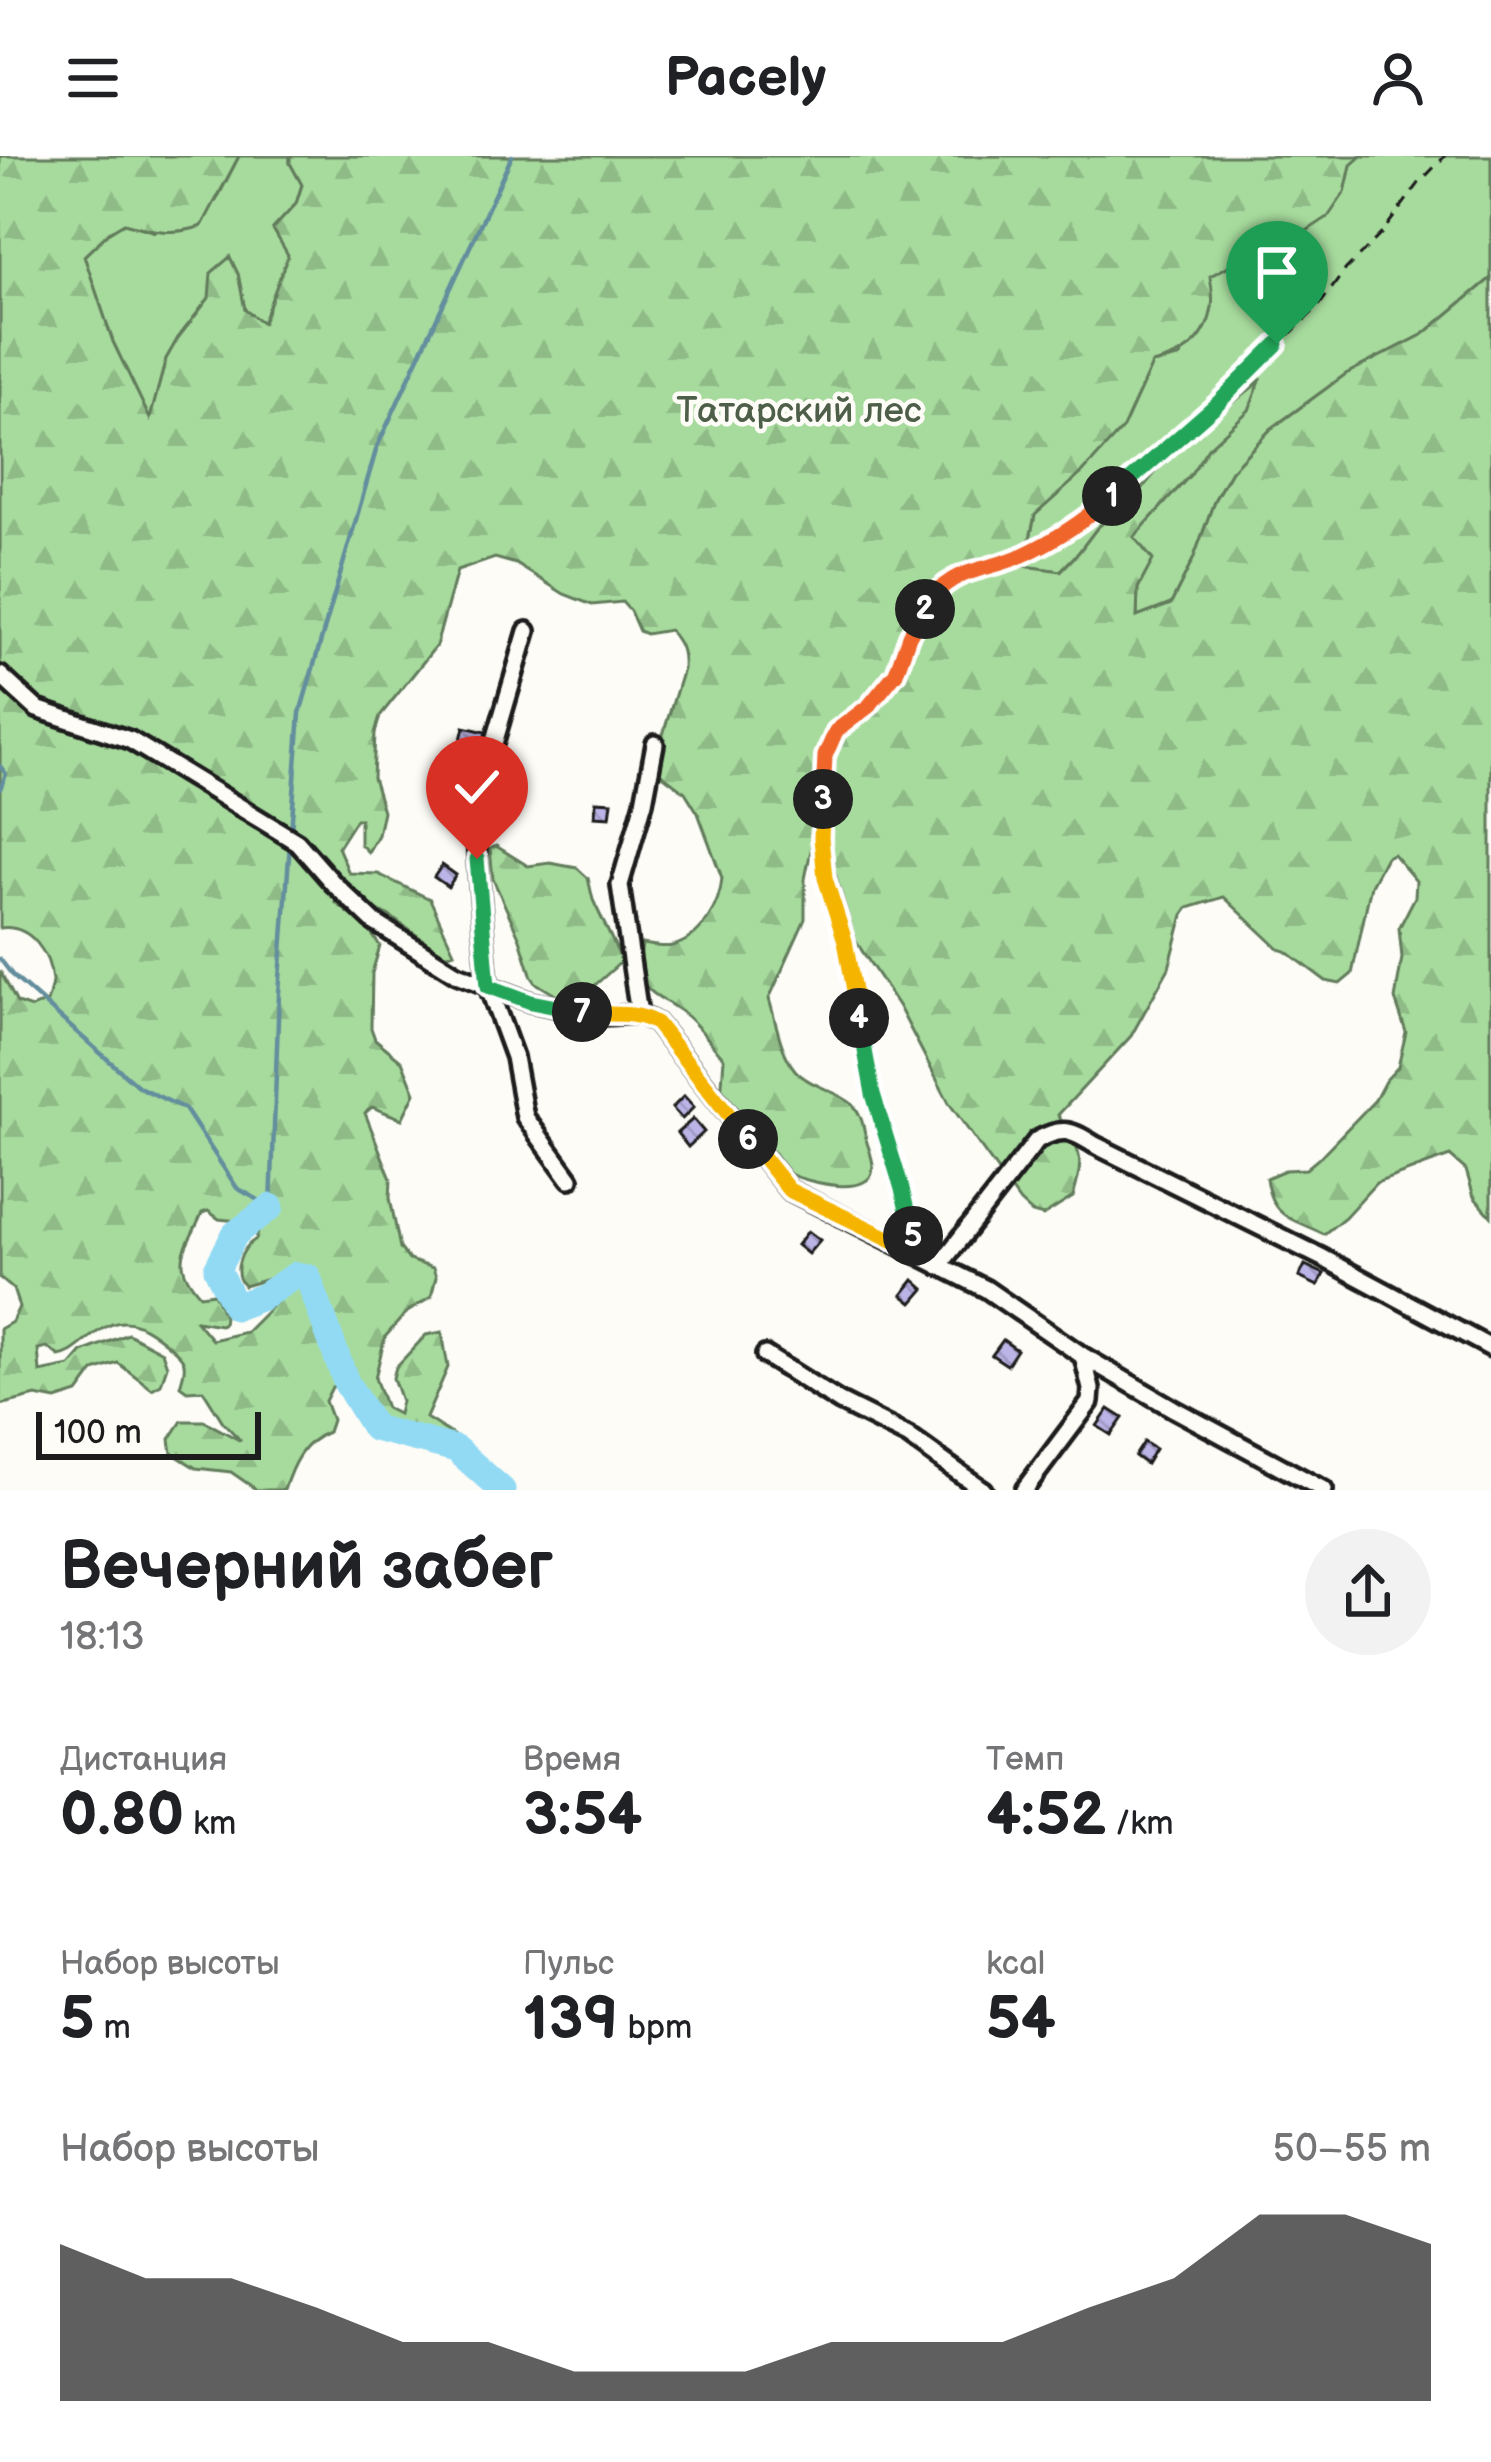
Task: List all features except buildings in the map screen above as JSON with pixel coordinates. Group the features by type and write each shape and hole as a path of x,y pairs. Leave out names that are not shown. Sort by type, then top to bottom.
{"street":[{"path":"527,631 476,806 477,859 488,986 514,1057 525,1118 570,1179"},
{"path":"0,675 37,710 130,740 241,806 296,842 374,922 457,974 531,1002 601,1016 639,1014 656,1023 789,1190 986,1289 1083,1356 1324,1490"},
{"path":"639,1014 620,885 655,744"},
{"path":"939,1265 1037,1140 1055,1130 1074,1132 1491,1348"},
{"path":"765,1355 840,1402 908,1436 983,1490"},
{"path":"1024,1490 1090,1402 1083,1356"}],"path":[{"path":"917,1252 873,1094 845,941 825,878 821,838 825,756 836,731 869,706 896,673 909,636 935,591 954,576 1019,557 1061,536 1104,503 1318,307 1445,156"}],"green space":[{"name":"Татарский лес","path":"0,156 239,156 202,226 163,231 124,223 84,256 113,342 150,419 166,359 209,298 211,273 230,257 245,310 263,323 288,255 273,229 296,204 302,185 290,156 1361,156 1351,165 1345,192 1328,217 1279,249 1210,276 1210,318 1199,338 1184,352 1152,364 1123,428 1035,515 1024,566 1061,571 1175,449 1260,381 1249,410 1208,448 1134,537 1153,560 1138,588 1137,617 1171,604 1231,471 1271,429 1346,374 1424,334 1491,278 1491,1216 1474,1197 1466,1170 1450,1156 1376,1183 1324,1234 1284,1215 1269,1191 1266,1178 1285,1170 1306,1169 1318,1159 1375,1100 1398,1067 1406,1032 1395,999 1402,958 1399,928 1415,897 1416,881 1393,854 1386,857 1371,885 1352,974 1340,984 1326,981 1279,949 1224,897 1188,908 1169,968 1131,1036 1058,1115 1076,1146 1079,1172 1073,1197 1043,1216 1020,1202 949,1103 899,1007 855,940 816,826 805,879 805,919 769,999 782,1045 795,1070 858,1111 873,1167 870,1177 851,1185 824,1184 790,1174 720,1110 724,1058 689,1018 647,988 640,972 642,944 672,946 700,929 713,910 722,878 698,813 685,792 656,770 683,669 679,644 669,630 639,631 622,602 592,605 564,594 516,564 495,558 457,571 436,646 380,716 373,778 383,811 378,835 368,852 360,844 360,819 356,819 338,847 349,873 378,874 430,899 454,952 445,955 388,915 356,903 326,872 336,903 366,926 380,946 372,973 371,1028 375,1039 402,1061 415,1093 402,1119 372,1107 365,1113 391,1179 400,1248 409,1260 433,1268 436,1277 431,1297 406,1313 385,1337 375,1378 386,1408 398,1414 396,1367 426,1335 442,1332 448,1367 426,1418 453,1435 446,1451 438,1454 402,1427 383,1432 362,1426 338,1385 325,1401 332,1420 328,1432 299,1455 284,1490 257,1490 231,1472 196,1468 172,1453 170,1439 182,1421 204,1421 241,1441 203,1390 187,1391 180,1386 184,1362 179,1355 135,1324 116,1323 63,1355 47,1347 38,1349 40,1372 70,1366 82,1352 128,1334 162,1352 167,1366 161,1384 152,1389 118,1363 94,1371 78,1393 0,1405 0,1329 12,1322 19,1307 13,1289 0,1278 0,971 17,1003 31,1008 47,1002 52,981 37,943 21,931 0,928","holes":["208,1211 219,1219 247,1222 258,1232 240,1261 238,1274 244,1286 272,1278 281,1285 282,1296 246,1332 212,1340 196,1321 220,1325 224,1316 214,1293 200,1295 190,1283 183,1263 202,1213"]},
{"path":"239,156 290,156 302,184 296,204 273,229 289,255 262,324 245,310 238,274 229,258 209,298 166,359 150,420 113,342 84,256 125,222 154,232 216,201"},
{"path":"1361,156 1491,156 1491,278 1424,334 1346,374 1271,429 1231,471 1215,499 1171,604 1137,618 1138,588 1152,560 1133,538 1208,448 1249,410 1258,382 1175,449 1060,571 1024,566 1035,515 1122,428 1152,364 1179,358 1212,307 1210,276 1279,249 1300,234 1345,192 1351,165"},
{"path":"496,846 528,866 550,863 577,868 588,878 593,900 622,961 594,986 557,996 536,983 493,879 490,849"}],"waterway":[{"path":"291,832 300,713 377,447 512,156"},
{"path":"0,766 6,774 0,789"},
{"path":"0,959 13,976 139,1087 185,1109 237,1188 271,1207 290,843"},
{"path":"271,1207 235,1234 217,1269 235,1307 262,1297 296,1275 308,1277 346,1382 374,1428 456,1449 502,1490"}],"route":[{"path":"477,859 488,986 531,1002 601,1016 639,1014 656,1023 789,1190 917,1252 873,1094 845,941 825,878 821,838 825,756 836,731 869,706 896,673 909,636 935,591 954,576 1019,557 1061,536 1217,404 1277,344"}]}
